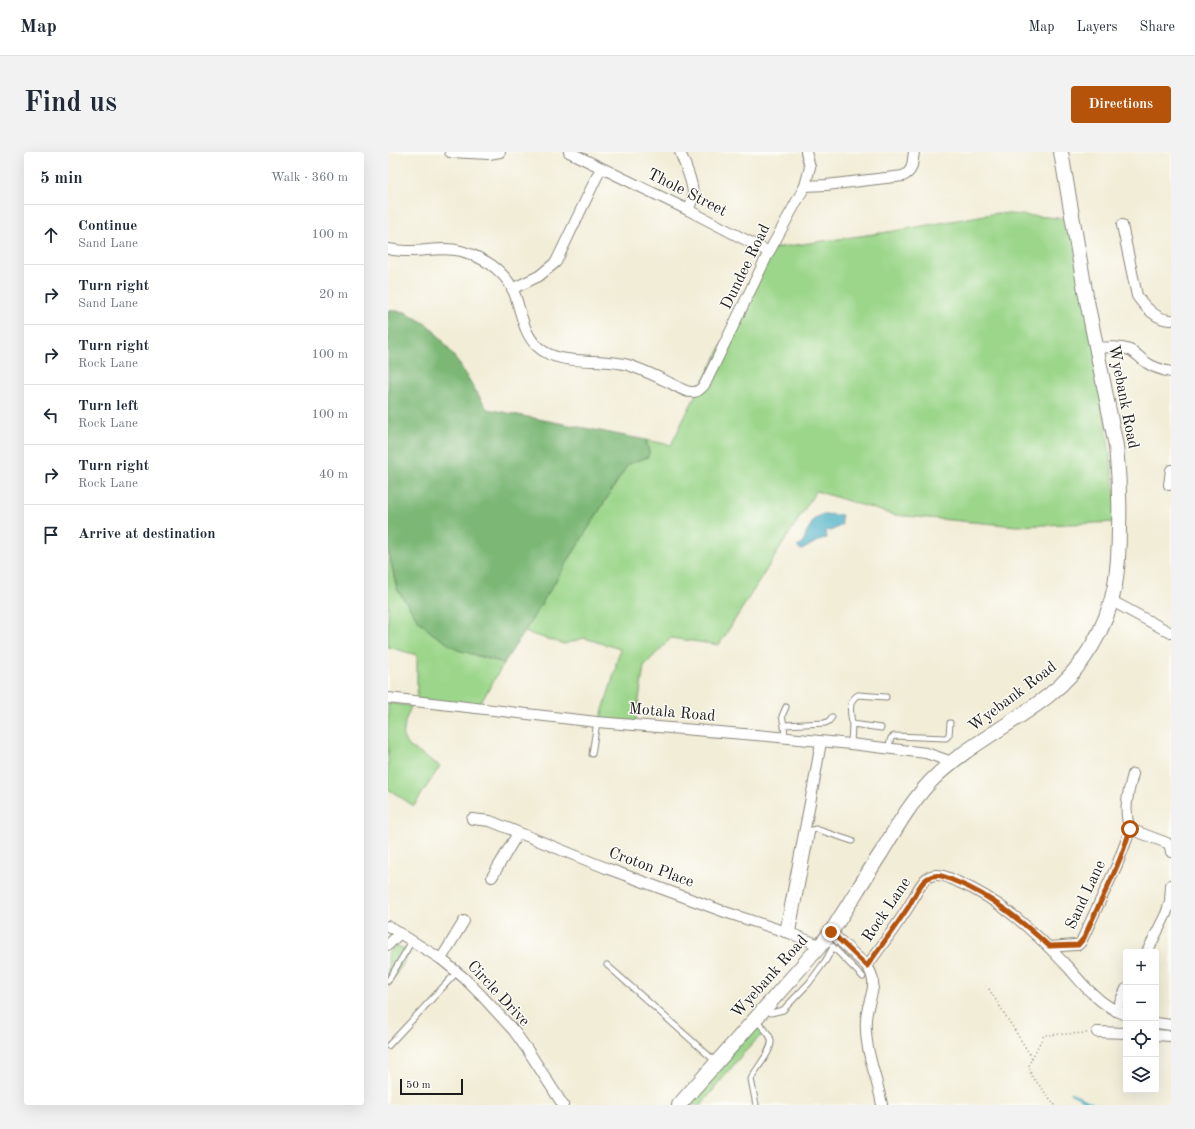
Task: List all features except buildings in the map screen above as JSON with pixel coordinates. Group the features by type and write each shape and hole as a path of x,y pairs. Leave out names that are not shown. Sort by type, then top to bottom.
{"street":[{"path":"450,152 489,154 500,152"},
{"name":"Thole Street","path":"569,152 688,210 769,252"},
{"path":"680,152 690,181 693,196 688,210"},
{"name":"Dundee Road","path":"512,288 530,338 537,347 545,353 556,358 608,362 630,366 684,390 692,392 697,391 705,384 769,252 805,186 810,167 806,152"},
{"path":"805,186 903,176 911,170 914,152"},
{"name":"Wyebank Road","path":"679,1105 755,1019 827,942 910,808 931,781 952,762 1049,696 1072,674 1086,656 1104,622 1112,601 1119,556 1119,468 1086,296 1061,152"},
{"path":"388,249 406,251 460,250 489,263 498,271 512,288 539,276 556,262 601,168"},
{"path":"1122,225 1137,296 1150,311 1163,319 1171,320"},
{"path":"1097,348 1123,348 1159,369 1171,372"},
{"path":"1169,485 1171,470"},
{"path":"1112,601 1171,633"},
{"name":"Motala Road","path":"388,698 597,722 851,744 888,750 926,753 952,762"},
{"path":"789,933 821,742"},
{"path":"1134,774 1126,807 1130,829 1167,843 1170,846 1171,852"},
{"name":"Croton Place","path":"472,819 490,821 606,868 814,943 827,942"},
{"name":"Sand Lane","path":"1049,946 1078,945 1081,942 1117,865 1128,839 1130,829"},
{"path":"492,877 518,833"},
{"name":"Rock Lane","path":"827,942 867,966 909,906 922,883 928,877 942,875 969,887 992,900 1011,914 1049,946 1092,994 1105,1005 1123,1014"},
{"path":"1148,949 1166,914 1170,902 1171,885"},
{"path":"442,959 464,921"},
{"name":"Circle Drive","path":"388,926 442,959 482,996 514,1031 563,1105"},
{"path":"388,945 400,933"},
{"path":"867,966 873,976 874,983 866,1018 867,1039 869,1055 879,1088 882,1105"},
{"path":"1116,1011 1123,996"},
{"path":"1159,1024 1171,1026"},
{"path":"1097,1032 1123,1034"},
{"path":"1159,1035 1171,1036"}],"lane":[{"path":"851,744 851,704 855,696 886,697"},
{"path":"785,738 782,716 786,707"},
{"path":"784,725 825,723 830,721 832,717"},
{"path":"592,754 597,722"},
{"path":"888,750 891,738 894,736 946,738 949,735 950,723"},
{"path":"852,724 881,728"},
{"path":"789,933 812,830 816,829 852,841"},
{"path":"388,981 412,941"},
{"path":"827,942 862,977"},
{"path":"607,965 717,1062"},
{"path":"388,1046 457,972"},
{"path":"755,1019 771,1039 771,1043 764,1058 751,1079 756,1105"}],"path":[{"path":"989,989 1032,1058"},
{"path":"1055,1105 1031,1075 1029,1064 1044,1035 1097,1032"}],"green space":[{"path":"997,213 1073,218 1096,349 1119,522 1017,526 894,515 816,491 719,645 671,638 644,666 635,726 599,723 616,668 620,649 584,638 564,644 524,632 628,464 648,457 649,452 646,440 671,445 695,396 774,248 888,232"},
{"path":"388,310 405,312 428,325 442,340 460,365 487,409 646,440 649,452 648,457 628,464 504,663 458,650 433,634 418,620 397,589 388,549"},
{"path":"388,550 397,589 418,620 433,634 474,655 504,663 477,709 417,702 417,655 388,647"},
{"path":"388,703 411,706 405,722 403,738 410,747 440,766 414,806 388,789"},
{"path":"396,945 410,952 388,987 388,953"},
{"path":"754,1020 765,1031 741,1056 701,1105 678,1105"}],"water":[{"path":"823,514 842,515 842,525 831,531 827,530 825,532 827,538 821,539 802,550 797,547 804,541 806,533 815,518"}],"waterway":[{"path":"1071,1093 1095,1105"}],"route":[{"path":"831,932 867,966 909,906 925,879 935,875 942,875 969,887 992,900 1049,946 1078,945 1084,938 1117,865 1128,839 1130,829"}]}
